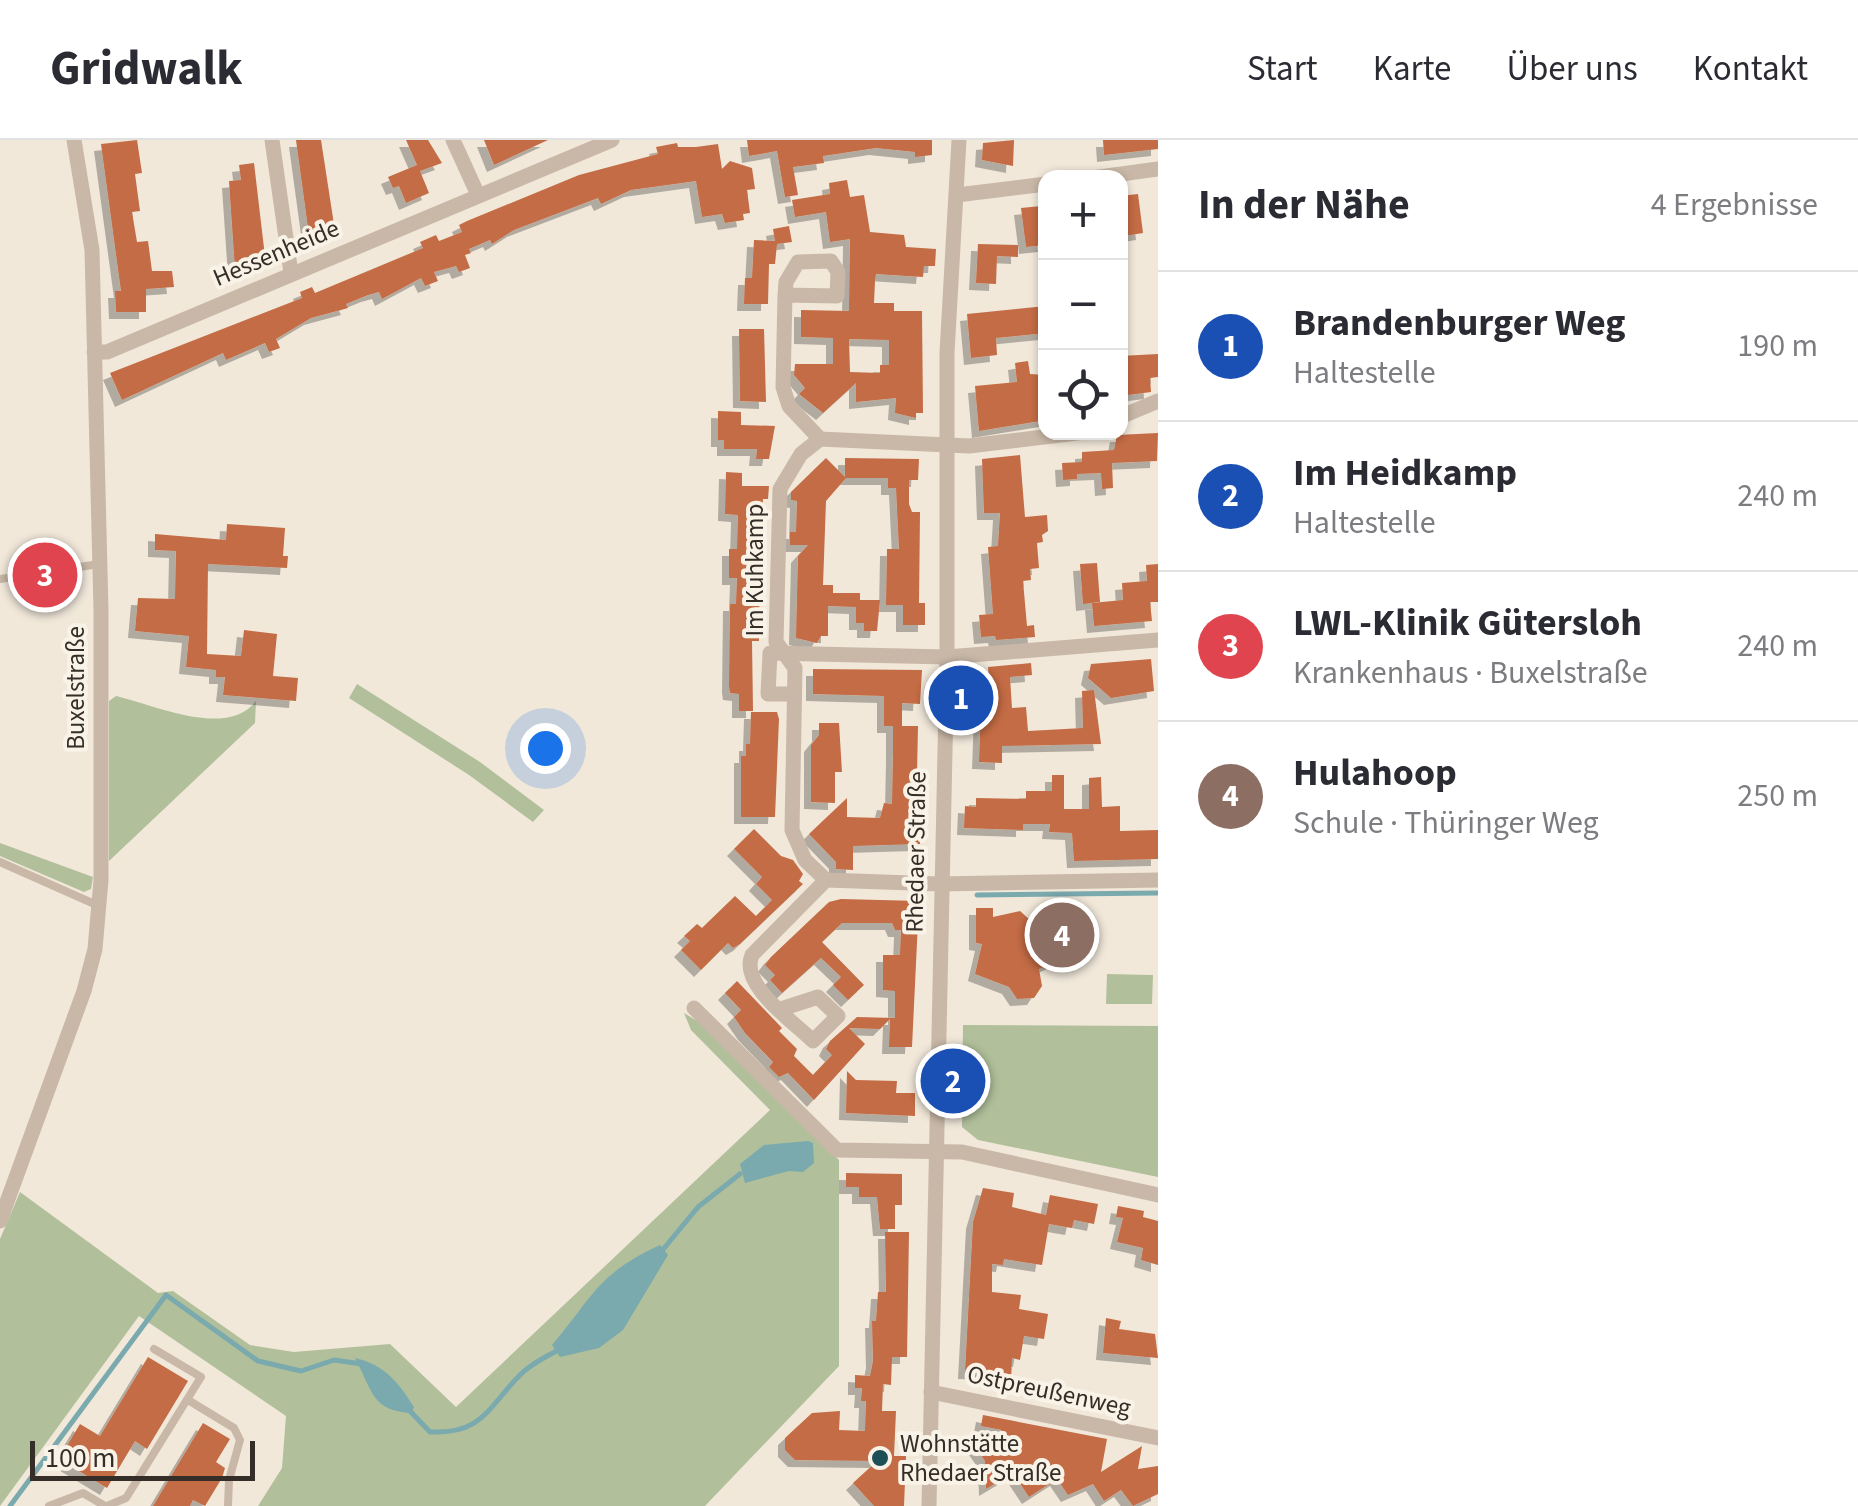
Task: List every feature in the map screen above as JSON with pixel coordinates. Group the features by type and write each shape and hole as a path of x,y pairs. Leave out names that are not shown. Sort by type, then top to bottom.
{"street":[{"name":"Buxelstraße","path":"0,1221 84,991 99,906 99,564 92,250 74,140"},
{"path":"272,140 291,274"},
{"path":"452,140 478,195"},
{"name":"Hessenheide","path":"94,352 106,352 612,140"},
{"name":"Rhedaer Straße","path":"929,1506 947,656 947,354 959,140"},
{"path":"1128,173 1158,169"},
{"path":"957,195 1038,185"},
{"path":"785,295 784,397 820,439 949,442 969,446 1038,438"},
{"path":"1128,414 1158,401"},
{"name":"Im Kuhkamp","path":"820,439 801,454 780,489 776,642 795,668 792,830 805,860 826,880"},
{"name":"Im Kuhkamp","path":"794,694 768,694 770,653 947,656 1158,640"},
{"path":"781,1009 750,978 747,967 752,955 826,880 940,884 1158,880"},
{"path":"694,1008 837,1150 962,1152 1158,1195"},
{"name":"Ostpreußenweg","path":"931,1392 1158,1438"}],"lane":[{"path":"0,578 99,564"},
{"path":"0,862 99,906"},
{"path":"49,1506 83,1493 106,1506 126,1498 202,1377 154,1348"},
{"path":"188,1400 234,1428 240,1440 229,1480 228,1506"}],"green space":[{"path":"357,684 480,762 544,810 533,822 469,775 349,698"},
{"path":"116,696 170,712 209,718 227,718 256,701 255,723 109,861 109,701"},
{"path":"0,843 93,877 91,889 84,892 0,856"},
{"path":"1107,974 1153,975 1152,1004 1106,1004"},
{"path":"684,1013 699,1022 839,1160 839,1366 705,1506 258,1506 282,1468 286,1416 139,1316 0,1506 0,1239 20,1192 158,1293 173,1291 250,1345 294,1352 390,1344 456,1407 770,1110 691,1030"},
{"path":"963,1025 1158,1026 1158,1177 978,1140 962,1127"}],"water":[{"path":"813,1143 814,1163 803,1172 789,1171 745,1183 740,1164 764,1145"},
{"path":"660,1245 668,1255 623,1330 599,1348 560,1357 552,1345 598,1288 622,1266"},
{"path":"355,1358 390,1376 414,1407 411,1413 380,1403"}],"building":[{"path":"137,140 142,173 135,174 140,211 132,212 137,242 148,241 152,271 172,271 174,287 146,289 146,312 116,312 115,291 121,291 101,144"},
{"path":"296,140 321,140 335,231 323,233 324,239 312,241 309,235"},
{"path":"406,140 428,140 442,163 420,171 429,193 406,203 399,186 393,188 388,177 417,165"},
{"path":"484,140 548,140 494,165"},
{"path":"747,140 932,140 932,155 915,157 915,152 876,148 823,156 824,163 793,167 798,195 785,197 777,151 749,156"},
{"path":"1014,140 1013,166 982,160 983,143"},
{"path":"1103,140 1158,140 1158,149 1104,155"},
{"path":"677,143 678,147 718,144 722,169 730,161 752,168 755,189 747,190 750,213 743,214 744,220 725,223 722,214 702,217 696,181 631,190 601,204 598,198 514,230 492,244 490,240 469,249 471,253 465,255 470,268 459,272 456,266 434,272 438,281 425,286 421,278 382,299 379,292 346,304 348,308 311,318 276,339 280,348 269,352 265,343 226,360 223,353 122,400 110,373 302,298 300,292 312,287 315,293 423,248 420,242 436,235 439,241 462,232 459,225 467,221 579,175 658,154 656,147"},
{"path":"254,163 266,265 235,269 229,181 241,180 239,165"},
{"path":"847,180 850,197 864,195 870,232 904,235 906,247 936,249 935,266 924,266 923,277 876,274 875,281 874,303 894,303 894,311 922,311 923,413 916,413 916,418 895,413 896,398 856,402 856,383 823,413 799,394 805,388 794,375 795,364 833,364 833,338 801,337 801,310 849,311 850,239 830,242 826,212 795,217 792,200 830,194 829,183","holes":["849,339 889,340 889,365 880,365 880,373 850,372"]},
{"path":"1138,194 1143,233 1128,235 1128,195"},
{"path":"1038,206 1038,246 1026,247 1021,208"},
{"path":"789,226 792,242 777,244 775,264 769,264 768,304 744,304 745,278 752,278 754,240 775,241 773,229"},
{"path":"978,244 1018,245 1018,257 997,256 996,284 976,283"},
{"path":"1038,307 1038,334 996,338 997,355 971,358 967,314"},
{"path":"739,329 764,329 766,402 740,401"},
{"path":"1158,354 1158,377 1150,378 1151,392 1128,395 1128,356"},
{"path":"1028,361 1030,374 1038,374 1038,421 979,431 975,386 1017,382 1015,363"},
{"path":"718,411 741,412 741,425 775,426 769,459 756,459 757,449 724,449 724,440 718,440"},
{"path":"1158,433 1157,461 1112,463 1113,488 1102,489 1101,473 1077,474 1077,479 1063,480 1062,463 1082,462 1082,452 1114,450 1116,440 1128,440 1128,434"},
{"path":"1020,455 1025,517 1047,515 1048,531 1042,535 1043,542 1037,543 1039,568 1030,569 1031,580 1023,581 1027,626 1034,625 1035,637 996,640 995,636 981,637 979,615 993,614 988,547 998,546 1000,513 984,513 982,459"},
{"path":"826,458 845,477 845,458 919,459 918,480 909,480 909,504 912,512 920,512 919,603 925,603 925,625 903,625 903,605 886,605 887,549 899,549 896,488 888,488 888,478 846,478 826,501 823,585 833,585 833,593 860,593 860,600 880,600 877,631 864,631 864,623 856,623 856,607 828,606 828,636 821,636 817,643 796,638 798,556 808,545 790,545 790,532 796,532 797,501 791,500 791,492"},
{"path":"726,472 742,473 742,486 769,486 768,499 763,499 762,520 757,519 757,545 761,545 762,557 759,604 760,611 766,611 765,629 759,629 759,641 752,641 753,711 739,711 739,694 730,693 729,686 730,604 736,604 737,578 729,578 729,549 737,549 738,515 725,514"},
{"path":"227,524 285,528 283,556 288,556 287,568 208,564 207,654 241,656 244,630 277,634 273,676 298,678 296,701 223,695 225,677 216,677 216,670 186,667 189,636 135,631 138,598 175,599 176,551 155,550 155,534 226,540"},
{"path":"1097,563 1100,602 1083,604 1080,564"},
{"path":"1158,564 1158,602 1150,602 1152,621 1094,626 1092,603 1123,600 1122,583 1147,581 1146,565"},
{"path":"1151,659 1154,691 1111,698 1088,678 1091,664"},
{"path":"1031,663 1032,675 1010,677 1012,708 1026,707 1028,731 1083,728 1082,691 1094,690 1101,744 1002,746 1002,763 979,762 981,708 991,707 988,667"},
{"path":"813,669 922,670 920,704 902,703 902,726 918,726 916,823 920,823 920,844 853,846 853,870 836,869 836,862 809,834 847,798 847,817 880,818 884,803 892,804 893,726 884,726 884,696 813,694"},
{"path":"751,712 777,712 779,719 775,817 741,817 741,756 746,756 746,744 750,744"},
{"path":"819,723 839,723 842,772 835,772 835,803 811,802 811,745 819,735"},
{"path":"1052,775 1064,775 1064,809 1089,809 1089,778 1101,777 1102,807 1120,806 1120,831 1158,830 1158,859 1074,861 1072,833 1049,832 1050,824 1023,824 1023,830 964,828 965,806 976,807 976,798 1026,799 1026,791 1052,791"},
{"path":"754,829 781,856 793,860 803,874 799,881 803,884 740,944 733,948 728,943 701,970 681,950 690,941 684,936 697,924 702,928 735,896 756,916 772,900 756,884 762,877 734,849"},
{"path":"919,901 912,1047 889,1047 890,1019 880,1029 849,1028 865,1044 814,1100 788,1073 779,1077 769,1067 773,1062 745,1033 734,1017 741,1010 725,993 737,981 782,1028 779,1031 797,1049 794,1056 813,1075 832,1055 826,1049 830,1041 857,1017 895,1018 895,991 883,990 883,955 900,955 901,930 895,930 892,923 842,923 822,942 864,985 848,1000 833,985 841,977 821,958 782,993 770,980 775,975 765,965 771,957 829,902"},
{"path":"976,908 993,908 993,917 1020,911 1030,920 1034,935 1048,934 1058,942 1056,961 1039,969 1042,986 1034,998 1017,999 1009,987 975,974 982,944 976,943"},
{"path":"847,1071 856,1080 897,1081 896,1093 915,1093 915,1116 846,1113"},
{"path":"846,1173 902,1174 902,1205 895,1205 895,1229 880,1229 877,1197 859,1197 859,1187 846,1187"},
{"path":"983,1188 1014,1193 1012,1207 1046,1215 1050,1195 1098,1204 1094,1224 1074,1220 1072,1228 1049,1224 1042,1265 1004,1259 1003,1265 992,1264 992,1292 1021,1295 1019,1309 1048,1314 1044,1339 1024,1336 1020,1360 1012,1358 1011,1383 990,1379 990,1373 965,1372 973,1222"},
{"path":"1118,1206 1144,1211 1143,1217 1158,1221 1158,1265 1141,1260 1143,1248 1117,1242 1123,1218 1116,1217"},
{"path":"885,1232 909,1232 907,1357 892,1357 891,1385 883,1384 882,1411 896,1411 894,1456 906,1456 904,1506 874,1506 853,1483 877,1461 795,1460 785,1450 785,1438 812,1413 840,1411 839,1430 865,1431 866,1401 861,1401 862,1388 855,1388 855,1375 870,1376 872,1321 876,1321 878,1292 886,1292"},
{"path":"1106,1318 1121,1321 1119,1329 1155,1334 1158,1358 1103,1353"},
{"path":"148,1357 188,1381 147,1449 135,1441 107,1488 59,1459 80,1424 100,1436"},
{"path":"983,1415 1107,1439 1101,1472 1142,1446 1138,1469 1158,1466 1158,1494 1133,1506 1121,1490 1104,1501 1093,1484 1068,1495 1057,1479 1029,1497 1013,1473 986,1489 985,1461 976,1448 1002,1430 981,1426"},
{"path":"203,1423 230,1439 216,1462 225,1468 222,1478 205,1506 193,1500 190,1506 153,1506"}],"waterway":[{"path":"977,895 1158,893"},
{"path":"661,1252 698,1207 740,1174"},
{"path":"10,1506 166,1295 258,1361 301,1371 334,1360 362,1364"},
{"path":"408,1409 430,1432 461,1429 482,1417 528,1368 560,1349"}],"place":[{"name":"LWL-Klinik Gütersloh","path":"45,575"},
{"name":"Brandenburger Weg","path":"961,698"},
{"name":"Hulahoop","path":"1062,935"},
{"name":"Im Heidkamp","path":"953,1081"},
{"name":"Wohnstätte Rhedaer Straße","path":"880,1458"}]}
